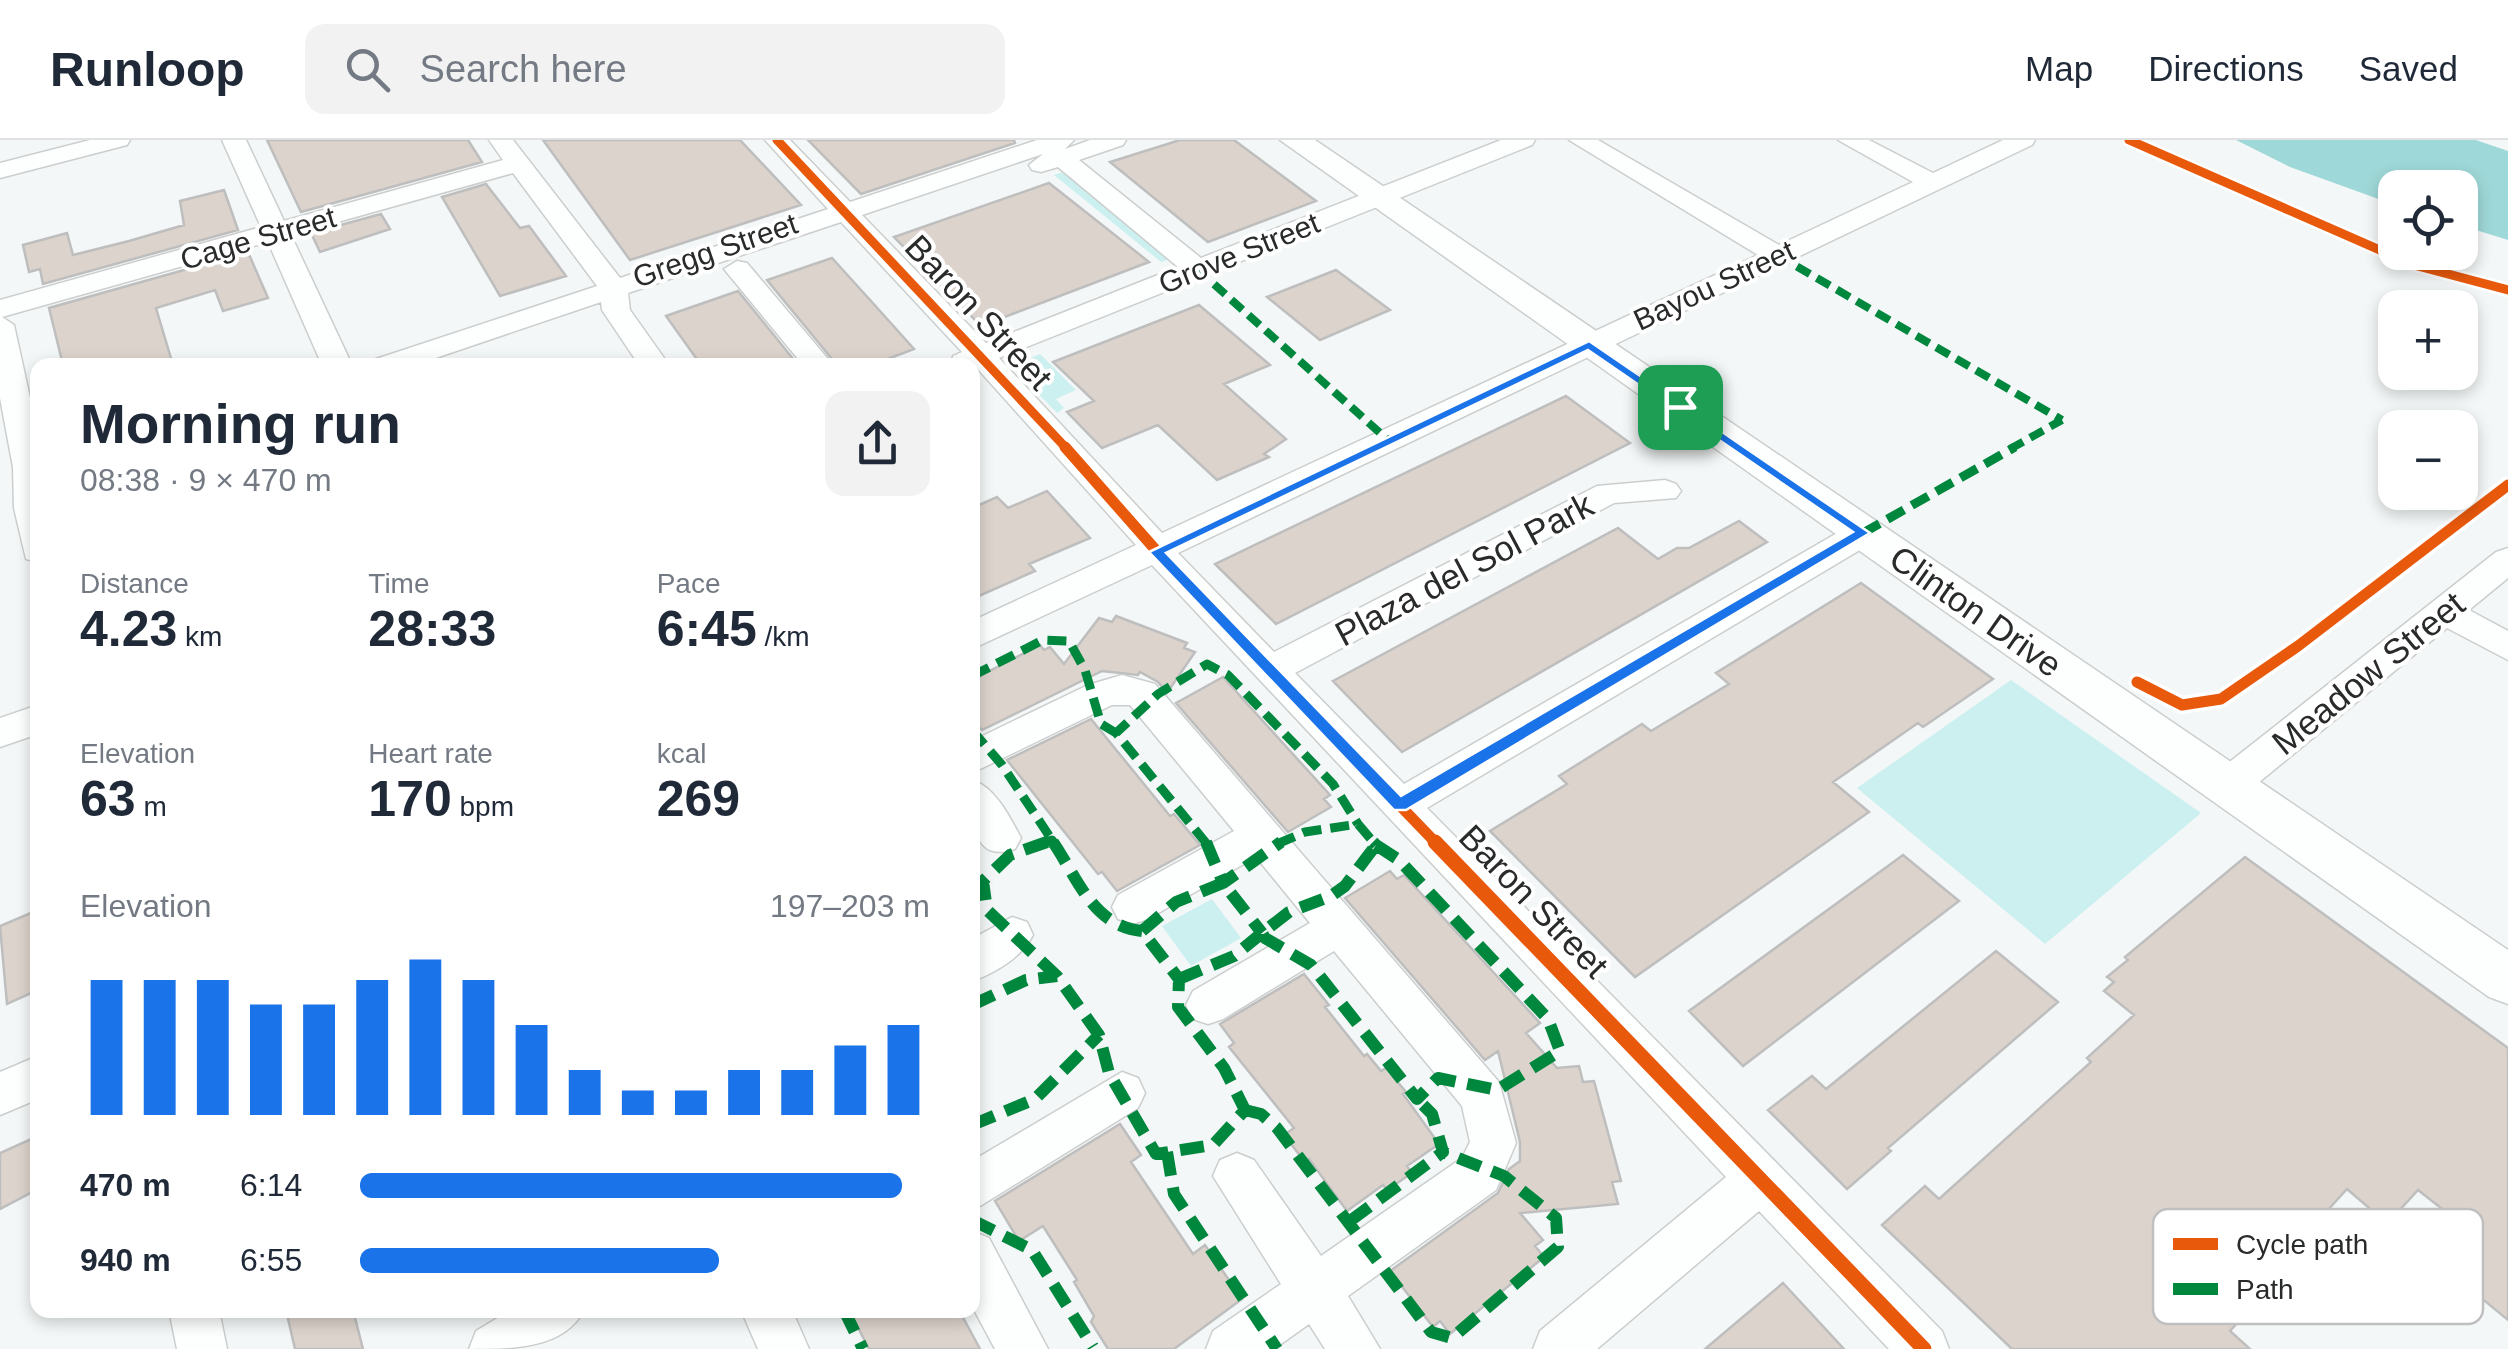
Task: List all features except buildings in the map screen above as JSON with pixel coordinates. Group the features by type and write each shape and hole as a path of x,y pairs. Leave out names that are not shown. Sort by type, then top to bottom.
{"main road":[{"name":"Clinton Drive","path":"1295,140 2508,980"}],"street":[{"path":"0,170 118,140"},
{"path":"234,140 334,358"},
{"path":"502,140 615,299 650,358"},
{"name":"Baron Street","path":"777,140 851,219 966,358"},
{"name":"Gregg Street","path":"471,358 615,299 1053,146 1114,140"},
{"name":"Grove Street","path":"973,358 1522,140"},
{"path":"1581,140 1777,255"},
{"path":"1850,140 1932,182"},
{"name":"Bayou Street","path":"980,632 2023,140"},
{"path":"1053,146 1198,269"},
{"name":"Cage Street","path":"0,309 516,164"},
{"name":"Gregg Street","path":"410,358 737,268 851,219"},
{"path":"737,268 812,358"},
{"path":"0,326 27,499 0,493"},
{"name":"Baron Street","path":"980,372 1145,534 1156,552 1269,671 1924,1349"},
{"name":"Plaza del Sol Park","path":"1269,671 1608,493 1665,491"},
{"path":"1400,805 1863,533"},
{"name":"Meadow Street","path":"2228,786 2508,560"},
{"path":"2444,611 2508,648"},
{"path":"980,754 1100,695 1122,689 1142,694 1482,1097 1492,1143 1479,1174 1232,1349"},
{"path":"0,733 30,721"},
{"path":"980,807 1000,838"},
{"path":"1133,907 1261,835"},
{"path":"1208,1004 1338,926"},
{"path":"980,957 1012,935"},
{"path":"0,1094 30,1081"},
{"path":"980,1183 1122,1093"},
{"path":"1237,1176 1355,1349"},
{"path":"1558,1349 1760,1179"},
{"path":"980,1269 1024,1349"},
{"path":"196,1318 202,1349"},
{"path":"494,1349 546,1318"},
{"path":"770,1318 784,1349"}],"shaded area":[{"path":"2236,140 2476,140 2508,151 2508,240 2478,231 2478,170 2378,170 2378,199 2290,167"},
{"path":"1068,170 1176,257 1161,262 1054,175"},
{"path":"1040,354 1076,390 1056,399 1064,408 1057,413 1011,366"},
{"path":"2011,680 2201,813 2045,944 1857,788"},
{"path":"1212,899 1241,938 1191,966 1162,926"}],"marked path":[{"path":"1777,255 2062,420"},
{"path":"1197,269 1388,440"},
{"path":"1863,533 2062,420"},
{"path":"980,672 1043,640 1069,641 1085,670 1101,724 1116,733"},
{"path":"1358,824 1296,834 1223,883 1204,837 1116,733 1158,694 1207,664 1228,675 1333,784 1376,845"},
{"path":"980,739 1052,840"},
{"path":"1245,1110 1213,1145 1156,1154 1109,1073 1099,1035 1057,976 987,910 983,881 1010,855 1052,840 1101,914 1119,928 1142,931 1179,979 1178,1007 1224,1068 1245,1110 1261,1114 1277,1128 1431,1332 1452,1338 1558,1247 1556,1218 1504,1176 1443,1152"},
{"path":"1142,931 1176,902 1223,883 1261,931 1265,938 1311,965 1417,1099 1438,1078 1497,1090 1560,1051 1548,1019 1399,860 1376,845 1345,886 1331,896 1289,912 1234,956 1179,979"},
{"path":"980,1001 1026,980 1057,976"},
{"path":"980,1122 1035,1099 1099,1035"},
{"path":"1350,1221 1443,1152 1432,1114 1417,1099"},
{"path":"1167,1152 1174,1194 1277,1349"},
{"path":"980,1224 1032,1250 1093,1347"},
{"path":"848,1318 863,1349"}],"cycle path":[{"path":"777,140 981,355 1176,573 1924,1349"},
{"path":"2129,140 2414,265 2508,290"},
{"path":"2137,682 2182,705 2221,699 2298,646 2508,485"}],"route":[{"path":"1589,345 1680,407 1863,533 1400,805 1156,552 1589,345"}]}
